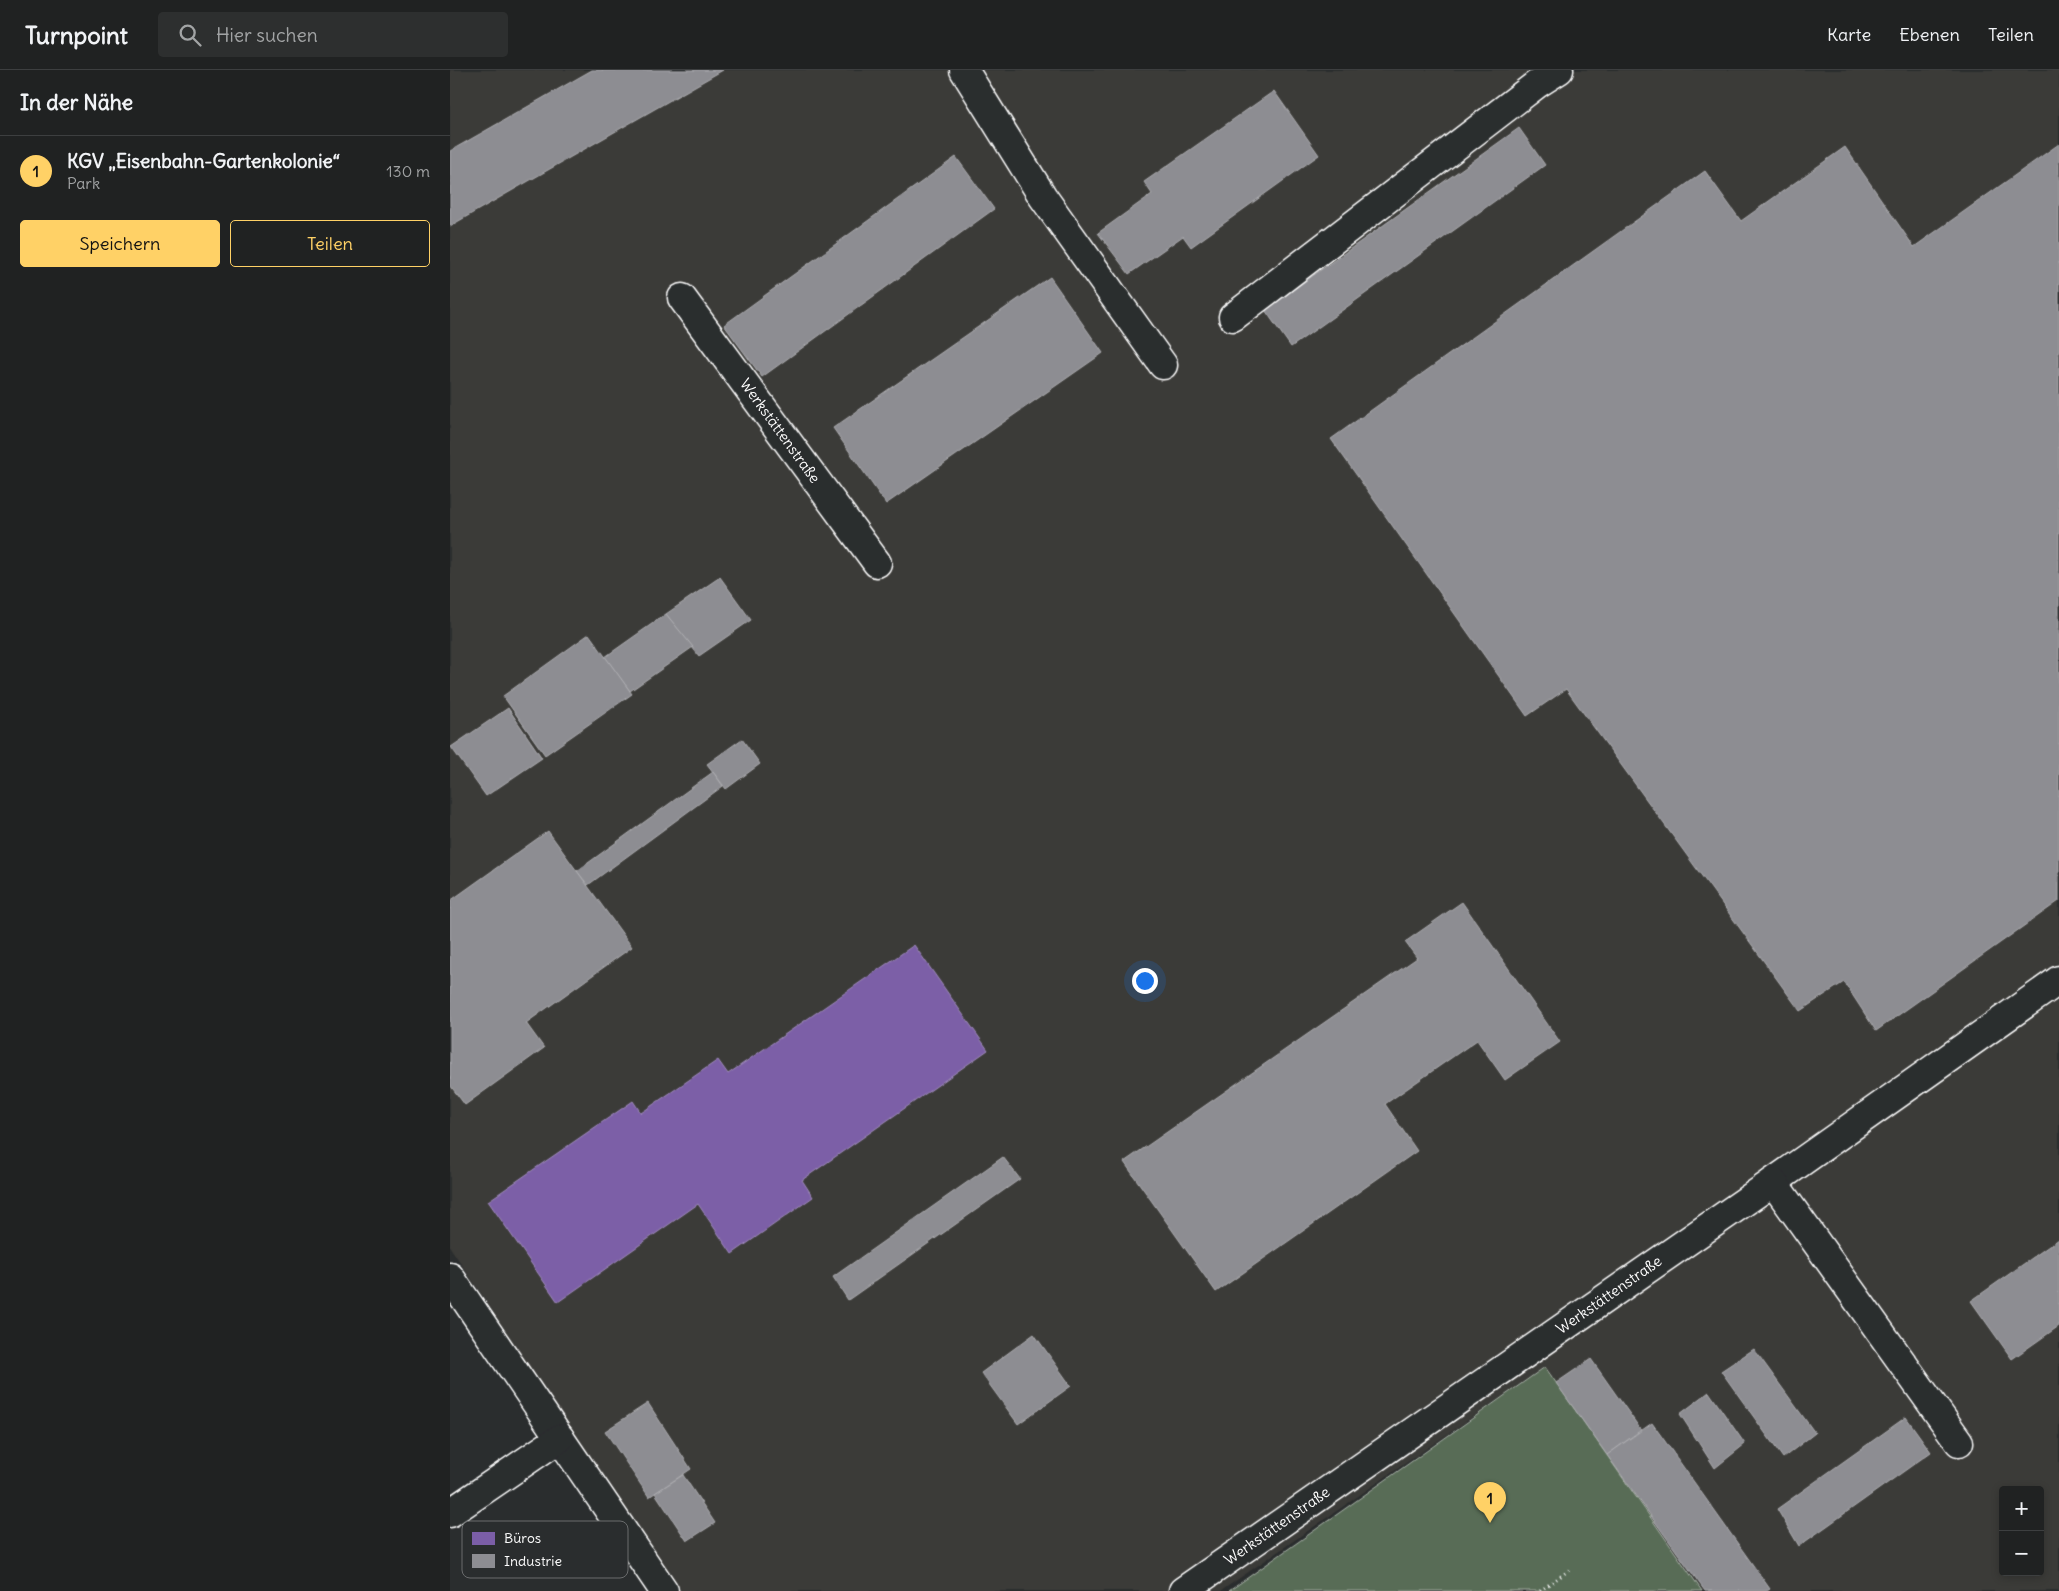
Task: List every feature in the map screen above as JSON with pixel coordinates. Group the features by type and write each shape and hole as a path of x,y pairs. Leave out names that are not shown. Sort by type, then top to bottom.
{"street":[{"path":"964,70 1043,197 1163,365"},
{"path":"1233,317 1537,84 1559,70"},
{"name":"Werkstättenstraße","path":"682,298 877,564"},
{"name":"Werkstättenstraße","path":"1183,1591 1773,1182 2059,980"},
{"path":"1773,1182 1959,1442"},
{"path":"450,1277 616,1521"},
{"path":"450,1513 560,1438"},
{"path":"628,1538 664,1591"}],"path":[{"path":"1540,1591 1572,1568"}],"shaded area":[{"path":"450,70 2059,70 2059,1591 1702,1591 1545,1367 1221,1591 677,1591 450,1247"}],"green space":[{"path":"1545,1367 1702,1591 1229,1591"}],"building: Büros":[{"path":"914,945 988,1050 802,1180 813,1197 732,1254 698,1204 558,1302 488,1201 633,1101 641,1113 718,1060 728,1074"}],"building: Industrie":[{"path":"592,70 723,70 450,226 450,151"},
{"path":"1274,91 1319,155 1191,247 1183,236 1129,274 1098,233 1152,194 1144,182"},
{"path":"1519,128 1545,165 1291,347 1265,310"},
{"path":"2059,144 2059,901 1876,1031 1844,982 1800,1011 1566,689 1527,716 1331,439 1705,171 1741,221 1845,147 1914,247"},
{"path":"956,157 994,209 762,377 724,325"},
{"path":"1050,277 1103,353 886,504 833,428"},
{"path":"720,577 751,620 699,656 666,614"},
{"path":"666,614 693,647 630,691 605,657"},
{"path":"589,634 632,694 545,755 503,696"},
{"path":"508,708 542,758 486,796 451,747"},
{"path":"742,739 760,764 726,789 707,764"},
{"path":"713,772 723,786 588,885 577,871"},
{"path":"548,831 632,947 526,1023 544,1048 465,1105 450,1085 450,901"},
{"path":"1462,902 1560,1042 1505,1080 1477,1040 1385,1104 1417,1151 1216,1292 1124,1162 1417,958 1405,942"},
{"path":"1003,1157 1020,1179 848,1300 833,1277"},
{"path":"2059,1239 2059,1326 2012,1359 1971,1301"},
{"path":"1034,1334 1071,1386 1018,1424 981,1373"},
{"path":"1754,1349 1815,1433 1783,1458 1721,1371"},
{"path":"1591,1359 1641,1430 1607,1455 1556,1383"},
{"path":"1709,1392 1745,1444 1715,1468 1680,1414"},
{"path":"648,1403 691,1469 649,1497 605,1431"},
{"path":"1906,1417 1931,1452 1799,1546 1777,1509"},
{"path":"1652,1423 1770,1589 1767,1591 1705,1591 1607,1455"},
{"path":"683,1475 715,1523 687,1541 655,1493"}],"place":[{"name":"KGV „Eisenbahn-Gartenkolonie“","path":"1490,1523"}]}
